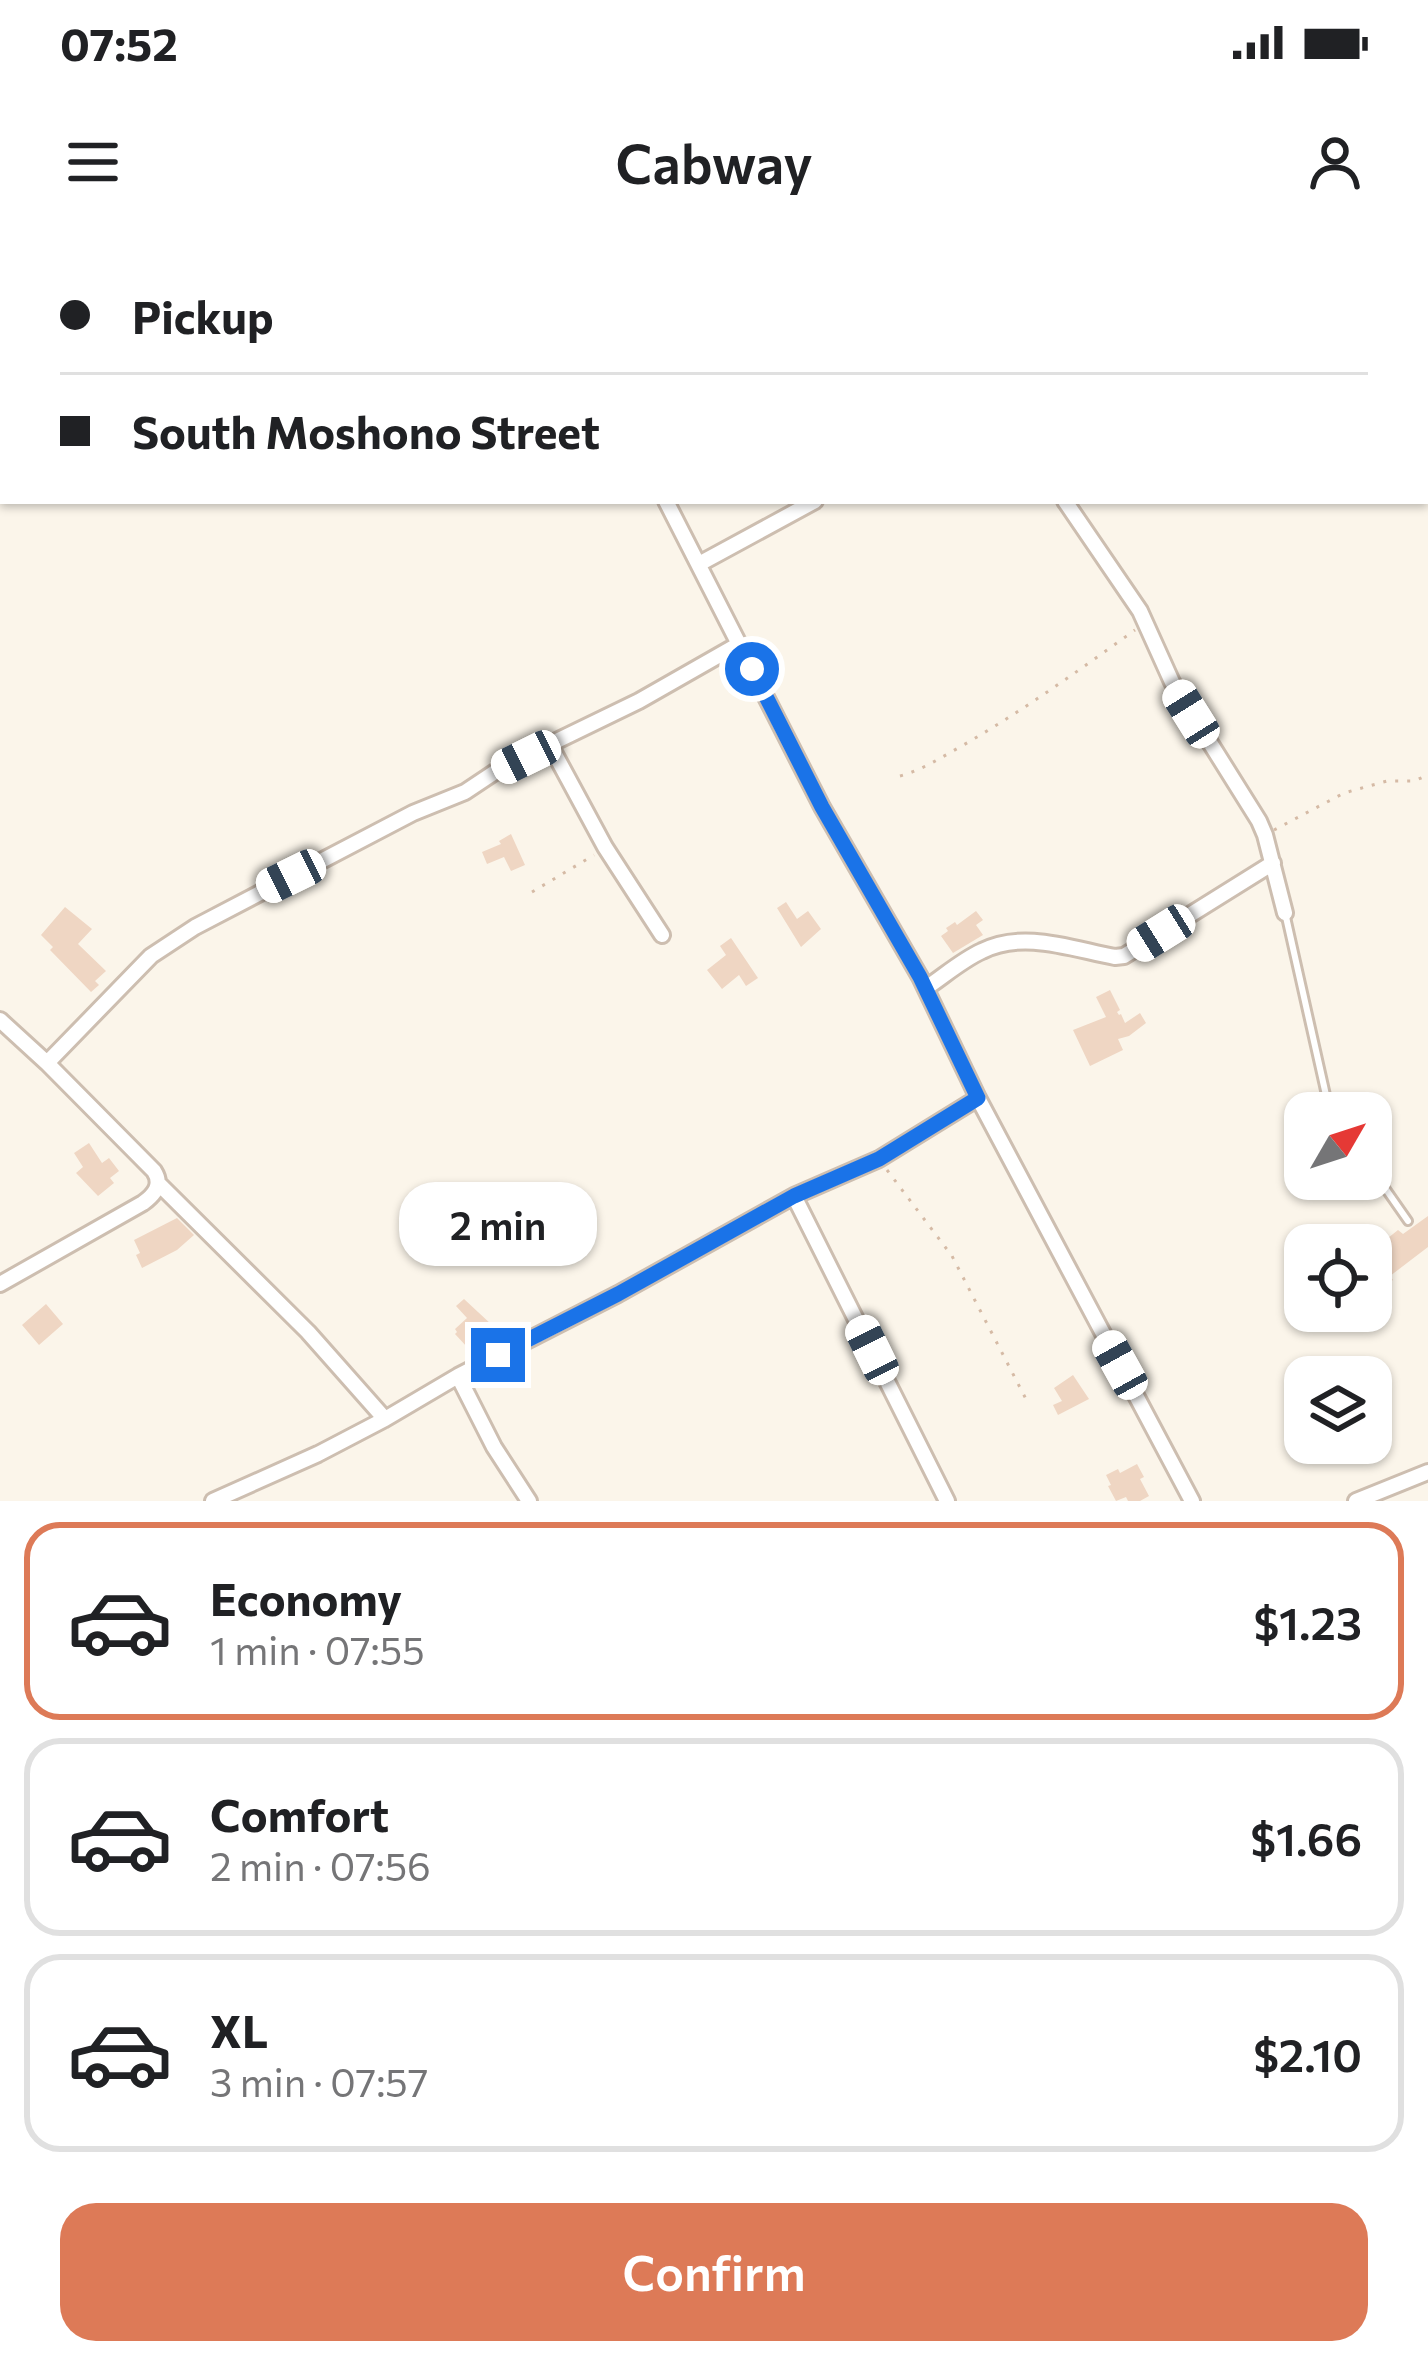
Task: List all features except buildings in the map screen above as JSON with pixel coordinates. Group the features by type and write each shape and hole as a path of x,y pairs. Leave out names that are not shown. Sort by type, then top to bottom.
{"street":[{"path":"668,504 822,807 926,988 978,1098 1192,1501"},
{"path":"699,564 809,504"},
{"path":"1067,504 1147,622 1172,682 1253,810 1265,835 1286,914"},
{"path":"47,1063 162,948 267,887 418,810 465,792 501,768 686,676 739,644"},
{"path":"550,745 605,847 662,935"},
{"path":"926,988 980,951 1014,941 1124,956 1273,863"},
{"path":"0,1020 154,1171 158,1183 308,1332 385,1419"},
{"path":"213,1501 318,1454 794,1196 879,1159 978,1098"},
{"path":"0,1284 142,1203 156,1192 158,1183"},
{"path":"794,1196 947,1501"},
{"path":"458,1376 494,1447 529,1501"},
{"path":"1356,1501 1428,1472"}],"lane":[{"path":"1286,914 1325,1092"},
{"path":"1392,1198 1408,1221"}],"path":[{"path":"900,776 980,736 1147,622"},
{"path":"1265,835 1344,793 1428,775"},
{"path":"532,892 605,847"},
{"path":"879,1159 952,1256 1028,1403"}],"route":[{"path":"498,1355 794,1196 879,1159 978,1098 920,977 822,807 752,669"}]}
